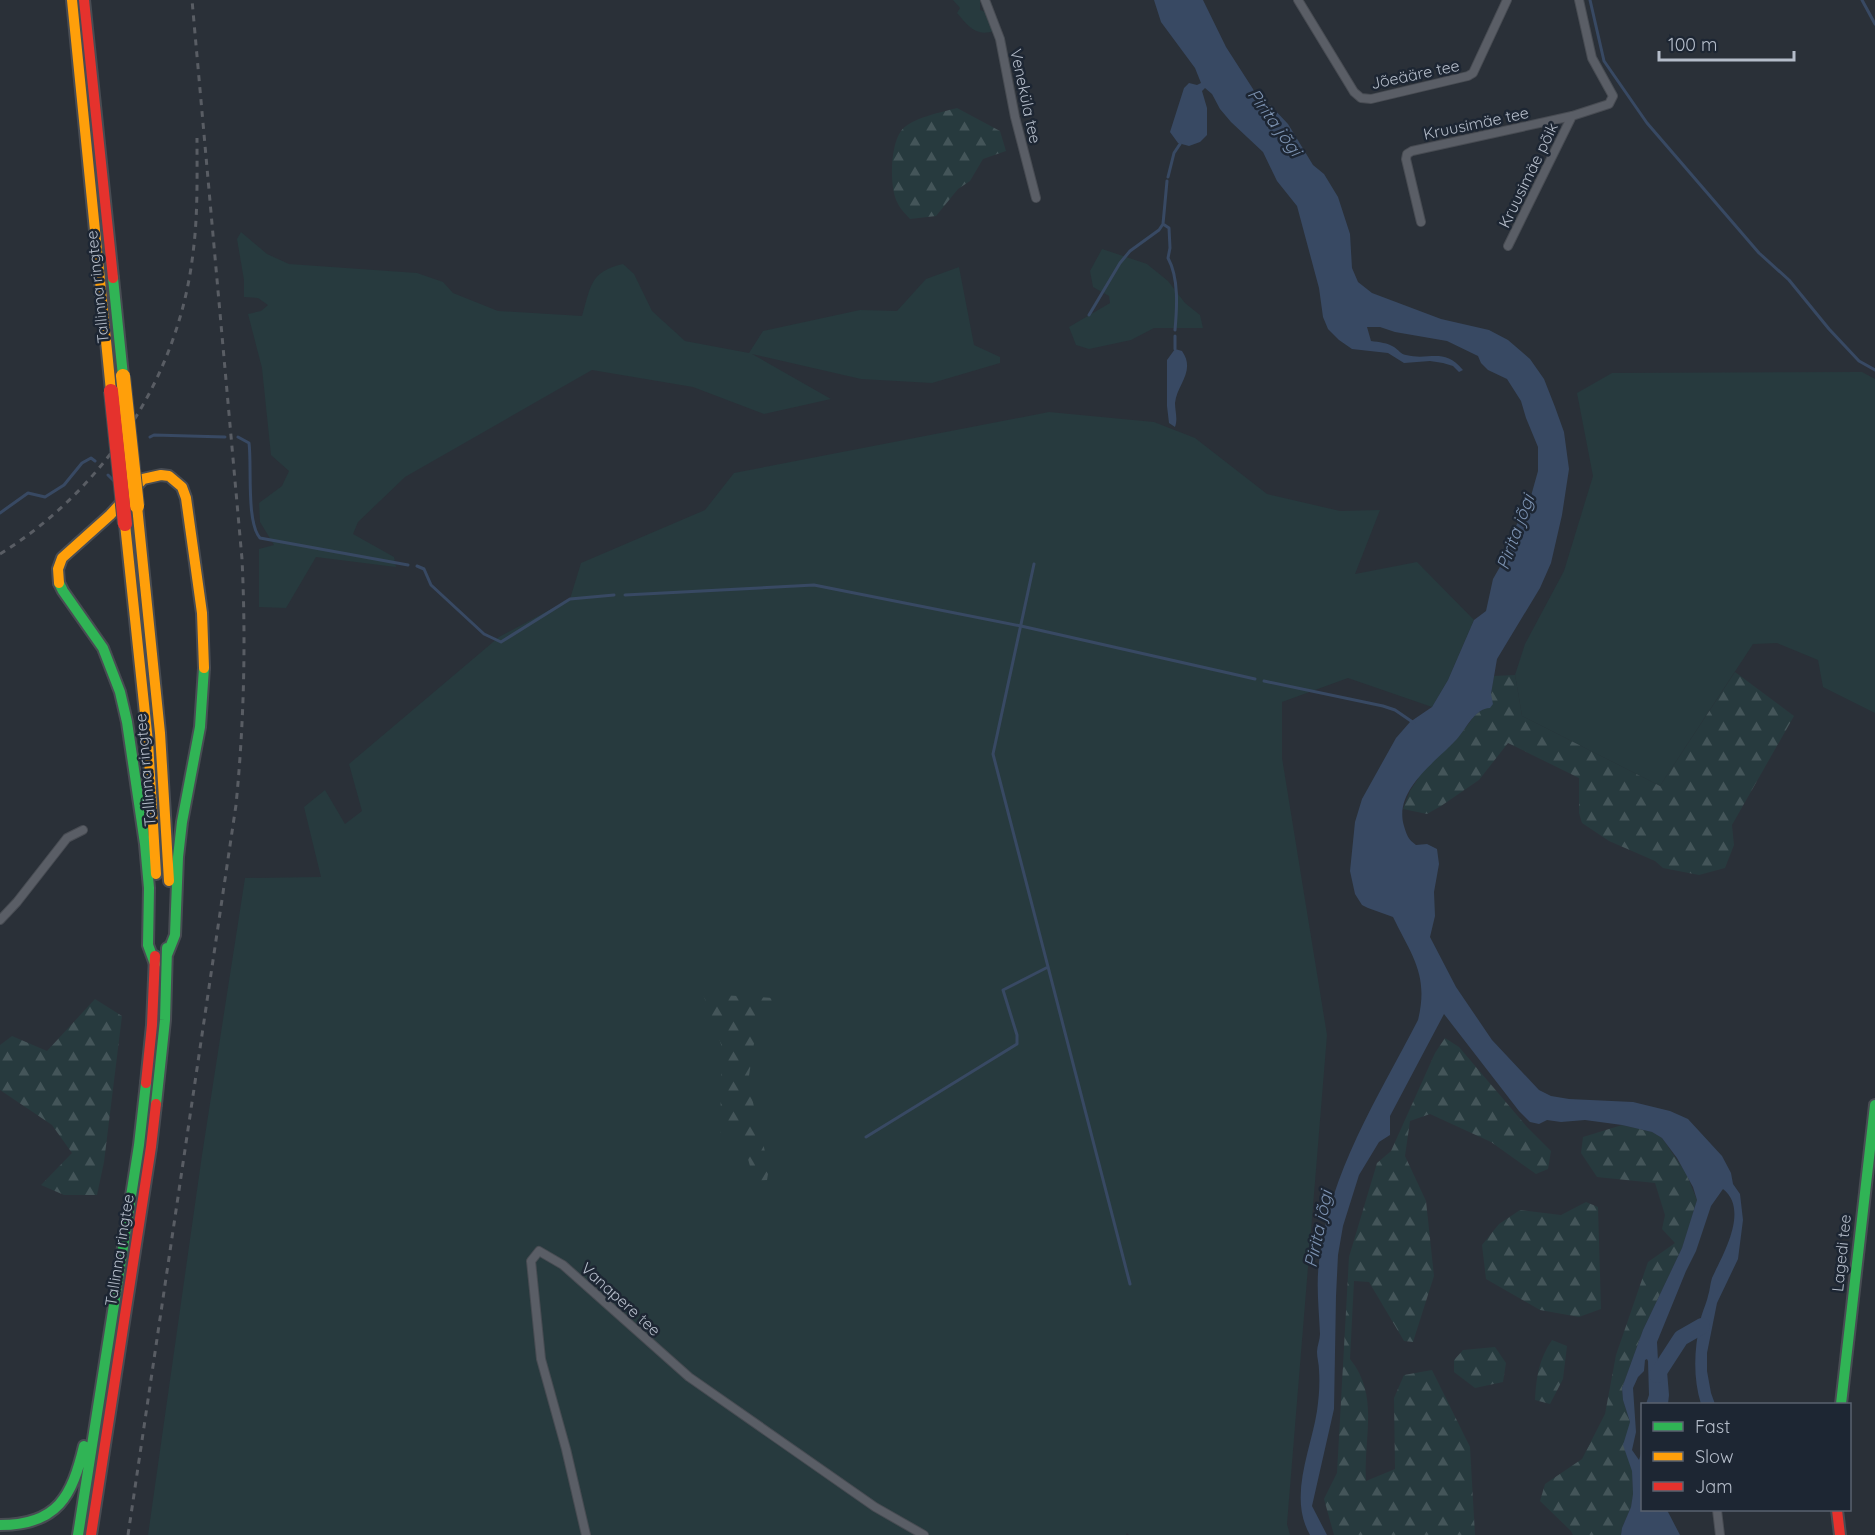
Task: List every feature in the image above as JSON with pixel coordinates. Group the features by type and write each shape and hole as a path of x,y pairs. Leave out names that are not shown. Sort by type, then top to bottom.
{"main road":[{"name":"Tallinna ringtee","path":"72,0 154,814 156,879 152,1025 146,1086 78,1535"},
{"name":"Tallinna ringtee","path":"84,0 137,506 166,817 169,880 165,1020 151,1147 91,1535"},
{"path":"154,964 148,945 149,888 145,844 127,722 120,692 103,648 63,591 58,580 58,569 62,558 70,549 110,515 144,478 161,475 175,480 182,486 186,498 202,613 204,650 202,710 178,857 175,935 167,955"},
{"name":"Lagedi tee","path":"1841,1403 1875,1105"},
{"path":"0,1525 22,1525 33,1521 60,1504 68,1494 80,1465 93,1391 104,1373"},
{"path":"1837,1511 1840,1535"}],"street":[{"name":"Veneküla tee","path":"985,0 1000,39 1015,117 1036,198"},
{"name":"Jõeääre tee","path":"1298,0 1354,92 1361,98 1371,99 1473,73 1507,0"},
{"name":"Kruusimäe tee","path":"1421,222 1406,159 1407,154 1572,116 1609,104 1613,96 1592,58 1579,0"},
{"name":"Kruusimäe põik","path":"1508,246 1572,116"},
{"path":"0,920 67,838 83,830"},
{"name":"Vanapere tee","path":"586,1535 569,1460 541,1359 531,1261 539,1251 563,1265 689,1377 876,1508 924,1535"},
{"path":"1717,1511 1720,1535"}],"green space":[{"path":"953,0 980,0 980,10 986,12 994,31 982,33 973,29 957,13 960,8"},
{"path":"957,108 1000,131 1006,151 983,159 970,181 958,189 936,216 910,219 898,204 893,188 892,168 897,138 905,126 912,122"},
{"path":"241,232 267,254 289,264 417,273 443,282 453,293 498,311 582,316 590,289 597,276 612,267 623,264 634,274 652,311 685,341 749,353 763,331 860,310 897,311 926,279 959,267 974,345 1000,357 1000,363 932,383 861,379 752,354 831,399 764,414 693,387 592,370 405,477 358,522 353,534 394,557 396,567 316,557 286,608 259,607 259,549 274,545 260,522 259,503 282,486 289,471 271,455 262,368 248,314 261,311 268,305 258,298 244,297 244,280 237,239"},
{"path":"1102,249 1147,264 1168,281 1185,303 1200,315 1203,328 1154,328 1131,340 1089,349 1076,345 1069,327 1110,303 1109,296 1093,287 1090,271"},
{"path":"1862,372 1875,379 1875,713 1823,687 1818,660 1777,643 1753,644 1660,786 1522,716 1515,675 1525,644 1564,571 1593,476 1577,393 1612,373"},
{"path":"1049,412 1154,422 1195,438 1267,494 1340,511 1380,510 1355,574 1417,562 1474,620 1448,680 1432,707 1348,678 1282,702 1282,758 1327,1035 1287,1524 1290,1535 1129,1535 1127,1533 1126,1535 148,1535 202,1155 245,878 321,877 304,807 325,790 345,824 362,811 349,764 499,637 570,599 581,563 705,510 734,473"},
{"path":"1735,672 1794,716 1732,825 1734,845 1725,868 1699,875 1663,868 1655,861 1609,841 1582,823 1579,813 1579,778 1508,743 1479,780 1441,806 1427,814 1403,809 1410,791 1423,771 1456,740 1476,714 1485,708 1491,694 1494,676 1515,675 1522,716 1660,786"},
{"path":"703,994 773,998 755,1037 748,1082 769,1168 767,1180 754,1181 744,1144 720,1132 722,1047"},
{"path":"95,999 122,1016 104,1162 97,1195 64,1195 41,1185 72,1153 52,1125 0,1090 0,1045 12,1036 47,1051"},
{"path":"1445,1038 1459,1047 1527,1127 1551,1151 1548,1169 1536,1174 1491,1142 1430,1114 1410,1121 1405,1156 1426,1201 1434,1276 1413,1342 1404,1341 1369,1282 1354,1281 1350,1359 1365,1388 1367,1403 1366,1481 1395,1469 1394,1398 1404,1375 1432,1370 1470,1447 1475,1535 1334,1535 1324,1499 1337,1473 1349,1257 1377,1163 1391,1151 1435,1053"},
{"path":"1622,1125 1652,1132 1662,1138 1686,1173 1697,1200 1682,1248 1643,1330 1622,1388 1630,1422 1633,1494 1621,1535 1573,1535 1540,1501 1545,1484 1582,1459 1605,1414 1616,1355 1648,1262 1675,1243 1662,1229 1665,1215 1655,1183 1597,1177 1581,1153 1583,1137"},
{"path":"1586,1202 1598,1207 1601,1309 1579,1317 1540,1310 1486,1279 1482,1245 1499,1224 1520,1210 1561,1215"},
{"path":"1552,1340 1567,1346 1563,1379 1550,1404 1535,1400 1539,1368"},
{"path":"1495,1347 1506,1363 1503,1382 1475,1388 1454,1372 1454,1360 1463,1350"}],"water":[{"path":"1154,0 1203,0 1226,47 1258,99 1271,106 1288,124 1313,165 1324,174 1338,197 1350,234 1352,268 1358,282 1372,293 1441,319 1489,330 1508,340 1530,359 1544,379 1564,432 1569,469 1551,563 1540,588 1497,659 1491,694 1493,704 1490,708 1475,715 1457,739 1419,777 1405,800 1402,813 1404,826 1411,841 1416,845 1427,844 1437,849 1439,864 1434,892 1435,916 1430,937 1456,987 1492,1040 1539,1090 1551,1096 1633,1102 1670,1111 1688,1119 1722,1156 1731,1173 1733,1184 1740,1194 1743,1220 1738,1259 1717,1303 1707,1353 1707,1371 1715,1403 1701,1403 1696,1374 1696,1354 1698,1333 1711,1280 1727,1246 1734,1221 1731,1198 1723,1189 1711,1206 1696,1251 1657,1342 1658,1361 1667,1371 1668,1403 1646,1403 1649,1395 1647,1359 1644,1371 1633,1388 1636,1432 1632,1450 1639,1460 1641,1453 1641,1511 1668,1511 1680,1535 1621,1535 1633,1494 1632,1471 1623,1445 1630,1422 1622,1388 1643,1330 1682,1248 1697,1200 1693,1187 1677,1158 1662,1138 1652,1132 1585,1120 1561,1122 1547,1120 1539,1124 1530,1122 1444,1014 1390,1116 1390,1135 1379,1142 1359,1175 1343,1226 1338,1255 1334,1409 1312,1506 1327,1535 1310,1535 1304,1520 1301,1489 1319,1396 1318,1280 1324,1229 1344,1166 1357,1136 1418,1020 1421,1004 1417,966 1393,917 1362,905 1355,894 1350,871 1355,822 1362,799 1396,738 1410,722 1432,707 1448,680 1474,620 1486,611 1493,579 1509,551 1513,532 1531,496 1538,471 1538,447 1521,401 1507,379 1488,370 1478,356 1447,341 1395,332 1380,327 1367,327 1371,341 1389,345 1406,355 1443,357 1456,363 1463,370 1459,372 1453,366 1430,361 1404,363 1388,353 1352,349 1328,329 1323,317 1319,288 1297,206 1277,181 1263,152 1231,122 1220,109 1212,94 1205,88 1202,91 1207,108 1207,135 1200,142 1189,146 1178,143 1170,132 1184,88 1189,83 1197,85 1201,83 1195,68 1161,22"},
{"path":"1175,349 1182,351 1187,365 1176,396 1175,427 1169,423 1167,360"}],"waterway":[{"path":"1590,0 1604,61 1647,123 1759,253 1789,280 1829,329 1859,361 1875,370"},
{"path":"1862,0 1875,24"},
{"path":"1168,177 1174,153 1180,144"},
{"path":"1089,315 1120,263 1130,251 1159,230 1163,224 1167,181"},
{"path":"1163,224 1169,228 1168,258 1176,284 1175,330"},
{"path":"1175,336 1175,349"},
{"path":"150,437 154,435 225,437"},
{"path":"238,437 249,443 251,507 260,538 408,565"},
{"path":"0,513 28,493 45,497 64,485 82,463 91,458 95,461"},
{"path":"108,475 115,480"},
{"path":"1034,564 993,754 1130,1284"},
{"path":"417,566 424,569 431,585 484,634 501,642 570,599 614,595"},
{"path":"625,595 814,585 1021,626 1255,679"},
{"path":"1264,681 1383,706 1395,710 1414,723"},
{"path":"866,1137 1017,1044 1017,1035 1003,990 1048,967"},
{"name":"Pirita jõgi","path":"1657,1375 1681,1338 1702,1326"}],"railway":[{"path":"128,1535 236,805 241,744 244,652 242,559 192,0"},
{"path":"0,554 38,527 72,497 104,463 131,425 153,385 172,343 185,299 196,224 197,138"}],"traffic: fast":[{"path":"113,278 123,376"},
{"path":"59,583 103,648 120,692 127,722 145,844 149,888 148,945 155,964"},
{"path":"167,955 175,935 178,857 182,822 200,727 204,668"},
{"path":"156,1104 165,1020 167,948"},
{"path":"78,1535 139,1145 146,1083"},
{"path":"1841,1403 1875,1105"},
{"path":"0,1525 36,1520 59,1504 74,1479 84,1446"}],"traffic: slow":[{"path":"72,0 111,391"},
{"path":"123,376 137,506"},
{"path":"59,583 58,569 62,558 110,515 143,479 161,475 169,476 182,487 186,498 202,613 204,668"},
{"path":"137,506 160,733 169,881"},
{"path":"125,524 148,742 156,874"}],"traffic: jam":[{"path":"84,0 113,278"},
{"path":"111,391 125,524"},
{"path":"146,1083 152,1025 155,956"},
{"path":"91,1535 156,1104"},
{"path":"1837,1511 1840,1535"}]}
